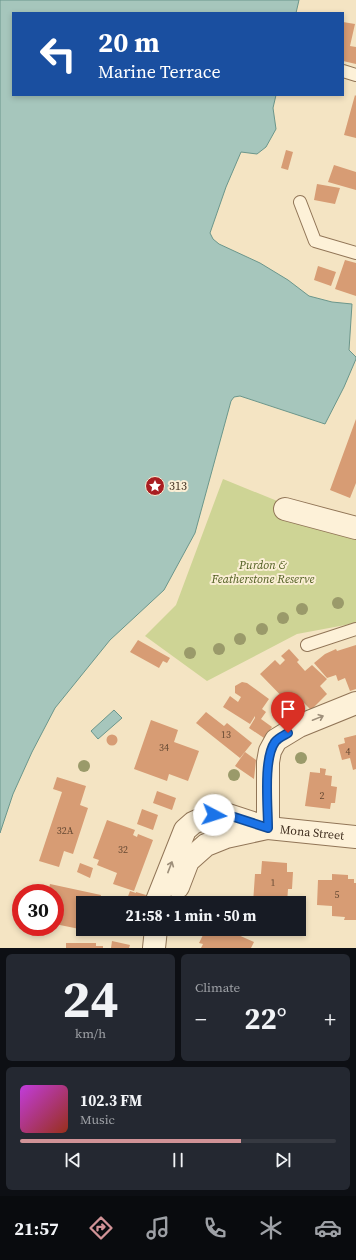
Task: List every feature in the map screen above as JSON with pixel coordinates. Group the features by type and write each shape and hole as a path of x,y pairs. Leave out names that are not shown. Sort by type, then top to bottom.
{"street":[{"path":"286,509 356,528"},
{"path":"268,828 268,762 270,751 276,740 299,726 356,703"},
{"path":"159,896 185,830 193,823 214,815 228,815 268,828"},
{"path":"175,896 188,862 206,844 226,837 268,828"},
{"name":"Mona Street","path":"268,828 356,837"}],"lane":[{"path":"344,71 356,75"},
{"path":"300,202 315,242 356,253"},
{"path":"307,645 356,629"}],"green space":[{"name":"Purdon & Featherstone Reserve","path":"223,479 356,533 356,623 297,634 207,681 145,636 176,605"}],"water":[{"path":"0,0 299,0 296,12 12,12 12,96 276,96 273,108 276,129 266,147 257,154 241,152 226,187 210,233 213,239 219,244 260,263 288,280 309,296 332,302 352,304 349,350 356,357 356,359 344,387 325,424 240,396 234,397 231,401 195,533 164,590 110,640 55,708 32,752 13,794 0,833"},
{"path":"114,710 122,718 98,739 91,731"}],"building":[{"path":"344,22 355,24 350,46 356,47 356,64 344,61"},
{"path":"355,95 356,96 356,138 344,135"},
{"path":"286,150 293,152 288,170 281,168"},
{"path":"334,165 356,172 356,190 328,182"},
{"path":"317,184 340,188 335,204 314,200"},
{"path":"345,260 356,263 356,296 335,289"},
{"path":"318,266 336,272 331,286 314,280"},
{"path":"356,419 356,483 350,498 330,490"},
{"path":"138,640 170,658 167,663 163,661 159,668 130,652"},
{"path":"356,645 356,689 350,691 345,678 338,681 336,675 327,678 314,663 325,654 336,649 337,651"},
{"path":"289,649 299,660 297,662 305,671 312,665 327,679 320,686 327,694 311,710 303,702 295,710 260,674 275,660 280,665 285,660 281,656"},
{"path":"242,682 247,683 269,699 262,709 266,712 261,719 272,727 264,738 249,728 255,716 250,724 223,707 230,696 238,702 241,697 235,693 235,686"},
{"path":"206,712 224,726 227,723 252,743 240,758 196,723"},
{"path":"151,720 178,730 174,742 199,751 188,781 169,774 167,781 134,769"},
{"path":"112,734 116,736 118,740 116,744 112,746 108,744 106,740 108,736"},
{"path":"356,735 356,769 353,770 350,758 342,760 338,745 345,743 344,738"},
{"path":"245,752 256,760 254,779 235,766"},
{"path":"320,768 326,769 325,775 332,776 331,786 337,787 335,803 331,803 330,809 305,806 310,772 320,773"},
{"path":"57,777 86,786 80,805 88,808 73,854 64,851 59,867 39,861 62,792 53,789"},
{"path":"157,791 176,798 172,810 153,803"},
{"path":"142,809 158,815 153,830 137,824"},
{"path":"107,820 135,830 133,835 137,837 138,834 153,840 134,891 113,884 117,873 97,865 99,860 93,858"},
{"path":"262,861 287,863 287,872 293,872 292,889 288,889 288,896 253,896 255,874 261,874"},
{"path":"80,863 93,868 90,878 77,872"},
{"path":"332,874 348,875 348,879 354,879 354,883 356,883 356,920 344,920 345,917 332,916 332,906 317,905 318,880 332,880"},
{"path":"64,887 101,895 76,896 76,928 64,926"},
{"path":"130,891 146,895 146,896 128,896"},
{"path":"202,936 240,936 254,942 251,948 201,948 203,944 199,943"},
{"path":"112,941 130,945 129,948 111,948"},
{"path":"66,943 96,943 96,946 103,946 103,948 66,948"}],"place":[{"name":"313","path":"155,486"}],"route":[{"path":"214,815 228,815 268,828 268,762 270,751 276,740 288,733"}]}
